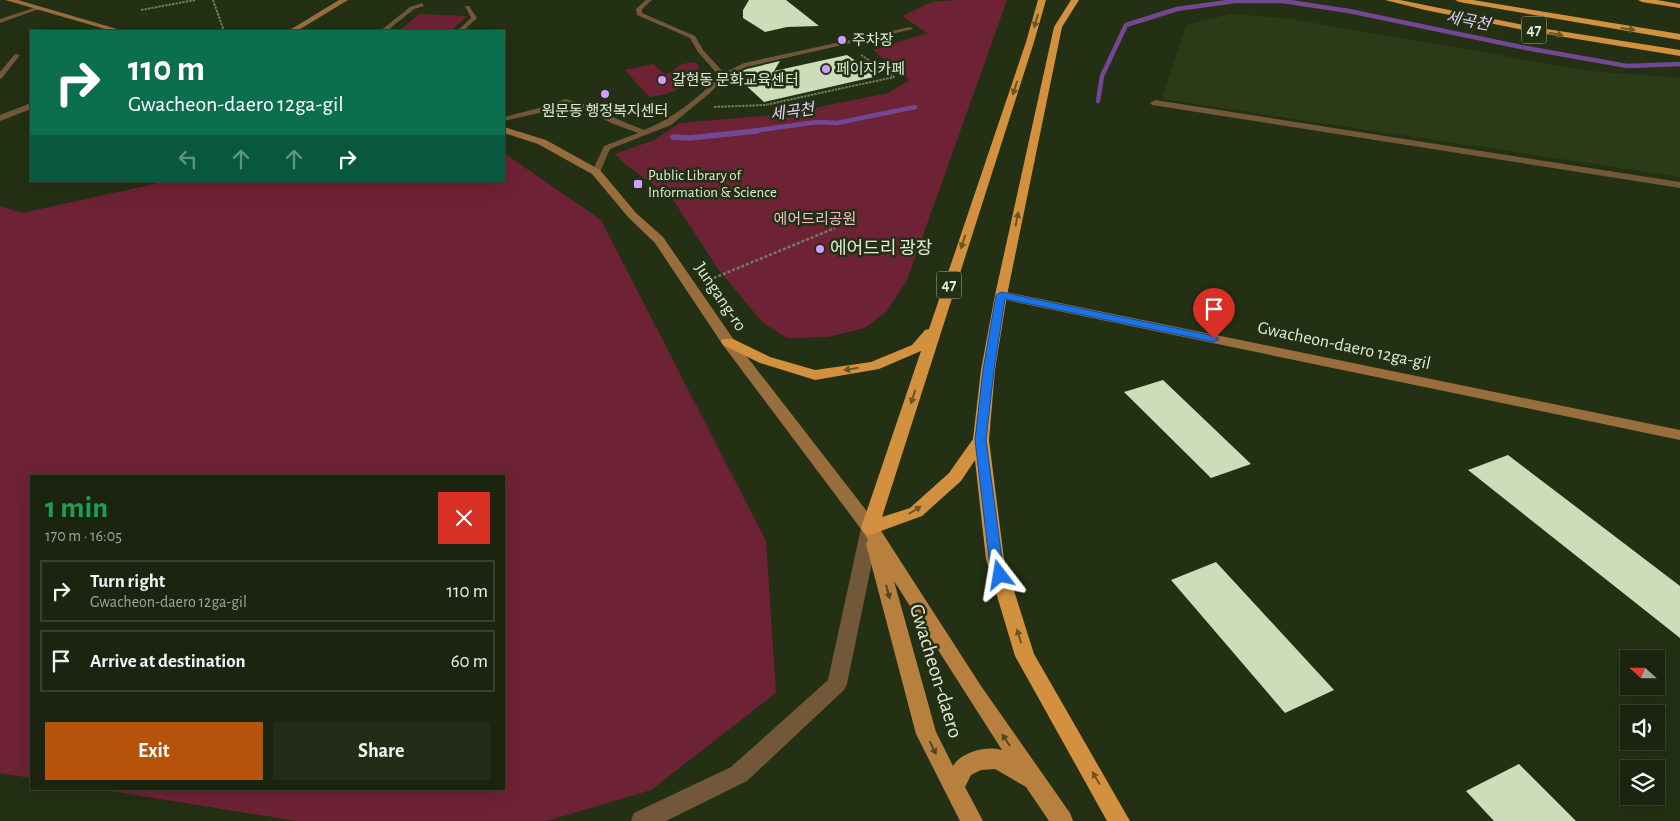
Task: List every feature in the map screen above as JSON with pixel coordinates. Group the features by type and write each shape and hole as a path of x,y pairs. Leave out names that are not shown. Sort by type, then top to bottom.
{"highway":[{"name":"47","path":"870,528 1027,51 1042,0"},
{"path":"1075,0 1058,27 1001,295 988,370 980,440 996,559 1025,656 1119,821"},
{"name":"47","path":"1388,0 1578,38 1680,53"},
{"path":"1459,0 1680,37"},
{"path":"1512,0 1661,25"},
{"path":"1642,0 1680,6"},
{"path":"728,342 765,360 815,375 874,366 917,348 937,324"},
{"path":"870,528 916,512 955,477 980,440"}],"main road":[{"path":"870,528 974,692 1062,821"},
{"name":"Gwacheon-daero","path":"870,528 926,734 972,821"},
{"path":"953,788 963,768 979,760 998,759 1033,781"}],"street":[{"path":"9,0 116,30"},
{"path":"294,30 344,0"},
{"path":"1156,103 1680,185"},
{"path":"0,118 30,106"},
{"name":"Jungang-ro","path":"505,130 542,142 596,172 632,215 658,240 728,342 870,528"},
{"name":"Gwacheon-daero 12ga-gil","path":"1001,295 1680,435"},
{"path":"642,821 739,774 837,684 870,528"}],"lane":[{"path":"649,0 639,9 639,14 693,37 700,51 723,76"},
{"path":"384,30 412,8 422,5"},
{"path":"461,30 474,18 467,7"},
{"path":"0,21 36,9"},
{"path":"596,172 607,148 668,123 689,109 723,76 744,65 910,29"},
{"path":"0,77 17,55"},
{"path":"0,67 8,66"},
{"path":"505,119 545,109 565,101 589,108 646,133"}],"path":[{"path":"141,10 195,0"},
{"path":"213,0 224,30"},
{"path":"689,109 765,105 894,77 844,43"},
{"path":"692,287 835,228"}],"shaded area":[{"path":"1231,14 1285,18 1591,71 1680,78 1680,177 1162,99 1186,25"}],"green space":[{"name":"에어드리공원","path":"1007,0 907,280 887,311 865,328 828,337 787,338 763,323 718,269 672,198 626,165 615,154 654,140 680,123 785,114 888,93 909,80 873,50 927,33 902,16 932,2"},
{"path":"419,14 467,16 452,30 400,30"},
{"name":"갈현동 문화교육센터","path":"695,62 699,68 683,86 672,92 649,97 625,70 653,64 666,75 682,64"},
{"path":"505,154 601,220 766,541 776,693 651,790 547,821 297,821 104,790 505,790 505,475 30,475 30,778 0,773 0,206 22,213 163,182 505,182"}],"building":[{"path":"749,0 786,0 819,26 787,27 765,32 743,18 743,10"},
{"path":"847,55 878,76 764,102 738,78 748,76 742,71 780,61 774,71"},
{"path":"1163,380 1251,464 1211,478 1124,392"},
{"path":"1508,455 1680,586 1680,638 1468,470"},
{"path":"1216,562 1334,690 1285,713 1171,580"},
{"path":"1519,764 1576,821 1494,821 1466,791"}],"waterway":[{"name":"세곡천","path":"1098,101 1102,76 1126,25 1177,9 1235,1 1283,1 1349,11 1526,48 1627,66 1680,64"},
{"name":"세곡천","path":"745,132 817,122 837,123 915,107"},
{"name":"세곡천","path":"673,137 689,138 757,131"}],"place":[{"name":"주차장","path":"842,40"},
{"name":"페이지카페","path":"826,69"},
{"name":"갈현동 문화교육센터","path":"662,80"},
{"name":"원문동 행정복지센터","path":"605,94"},
{"name":"Public Library of Information & Science","path":"638,184"},
{"name":"에어드리 광장","path":"820,249"}],"route":[{"path":"1000,575 996,559 980,440 988,370 1001,295 1214,339"}]}
